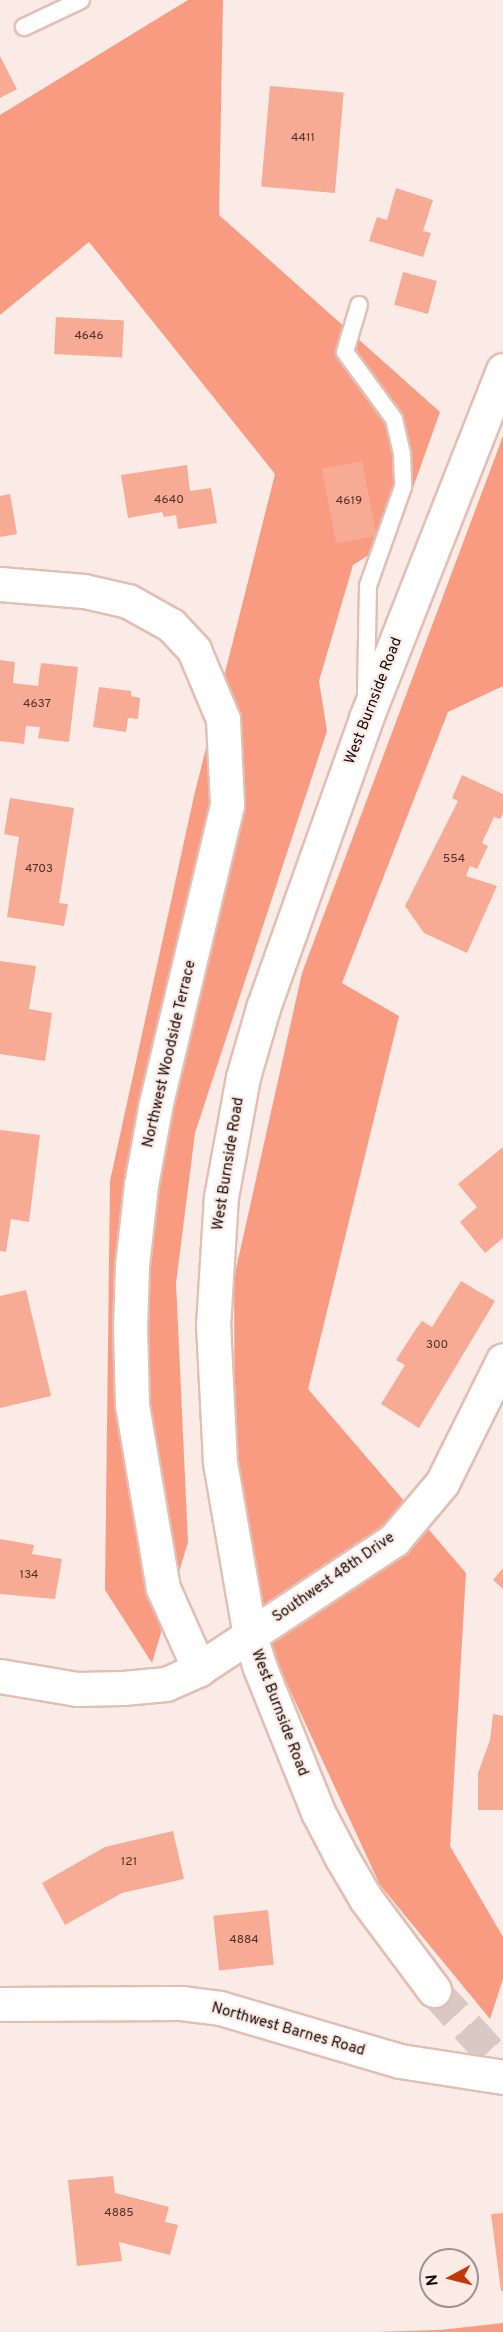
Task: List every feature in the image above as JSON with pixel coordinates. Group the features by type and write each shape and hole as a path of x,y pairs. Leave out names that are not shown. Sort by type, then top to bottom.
{"street":[{"name":"West Burnside Road","path":"434,1990 366,1899 323,1821 272,1701 250,1636 220,1462 214,1402 213,1326 221,1197 243,1077 263,1008 366,718 503,370"},
{"name":"Northwest Woodside Terrace","path":"0,585 95,593 128,601 171,625 194,650 223,719 227,805 145,1163 132,1265 130,1327 132,1405 163,1588 199,1669"},
{"name":"Southwest 48th Drive","path":"0,1676 78,1689 123,1688 166,1684 199,1669 394,1540 442,1483 503,1360"},
{"name":"Northwest Barnes Road","path":"0,2004 182,2003 220,2008 391,2059 503,2077"}],"lane":[{"path":"24,27 81,0"},
{"path":"359,305 345,352 394,419 402,453 403,487 368,586 366,718"}],"shaded area":[{"path":"188,0 223,0 219,215 440,412 395,538 353,565 319,681 327,731 195,1133 176,1283 188,1542 152,1663 105,1590 110,1181 194,796 275,474 89,242 0,315 0,115"},
{"path":"503,436 503,686 448,712 342,983 399,1016 308,1389 466,1573 450,1846 503,1937 503,1979 490,2019 380,1885 271,1649 235,1455 234,1278 302,973"},
{"path":"503,2323 503,2332 375,2332 440,2330"}],"building":[{"path":"0,56 17,89 0,98"},
{"path":"270,86 344,92 335,193 261,187"},
{"path":"396,188 433,200 423,231 431,233 423,257 369,241 377,217 387,220"},
{"path":"403,272 437,281 428,314 394,305"},
{"path":"56,317 124,321 122,358 54,354"},
{"path":"362,461 377,536 336,543 322,469"},
{"path":"187,465 190,491 211,488 217,523 178,529 176,515 164,517 162,512 128,518 121,475"},
{"path":"10,494 17,534 0,537 0,496"},
{"path":"0,660 15,662 13,683 38,686 41,663 78,667 69,742 38,738 40,727 26,726 24,744 0,741"},
{"path":"99,687 131,691 131,696 140,698 138,719 128,718 126,732 93,727"},
{"path":"462,775 503,794 503,813 500,819 494,817 482,843 488,846 477,869 470,866 466,876 497,886 467,953 424,933 405,906 458,801 452,798"},
{"path":"10,798 74,808 59,903 68,904 64,926 7,917 19,837 4,834"},
{"path":"0,961 36,966 29,1009 52,1013 45,1061 0,1054"},
{"path":"0,1130 40,1135 29,1222 11,1219 6,1252 0,1251"},
{"path":"503,1147 503,1238 485,1253 460,1222 477,1207 458,1184"},
{"path":"461,1281 495,1301 419,1428 381,1404 405,1365 396,1360 414,1332 422,1321 432,1327"},
{"path":"26,1290 51,1396 0,1408 0,1296"},
{"path":"0,1539 34,1545 32,1554 62,1559 55,1599 0,1594"},
{"path":"503,1568 503,1589 493,1580"},
{"path":"493,1714 503,1716 503,1810 478,1810 478,1773 490,1740"},
{"path":"173,1831 184,1879 122,1893 65,1925 42,1883 105,1847"},
{"path":"268,1910 274,1965 219,1970 213,1916"},
{"path":"113,2176 115,2193 169,2207 165,2222 178,2225 170,2255 119,2242 122,2261 77,2266 68,2180"},
{"path":"503,2213 503,2291 501,2291 491,2214"}],"tunnel":[{"path":"434,1990 503,2066"}]}
